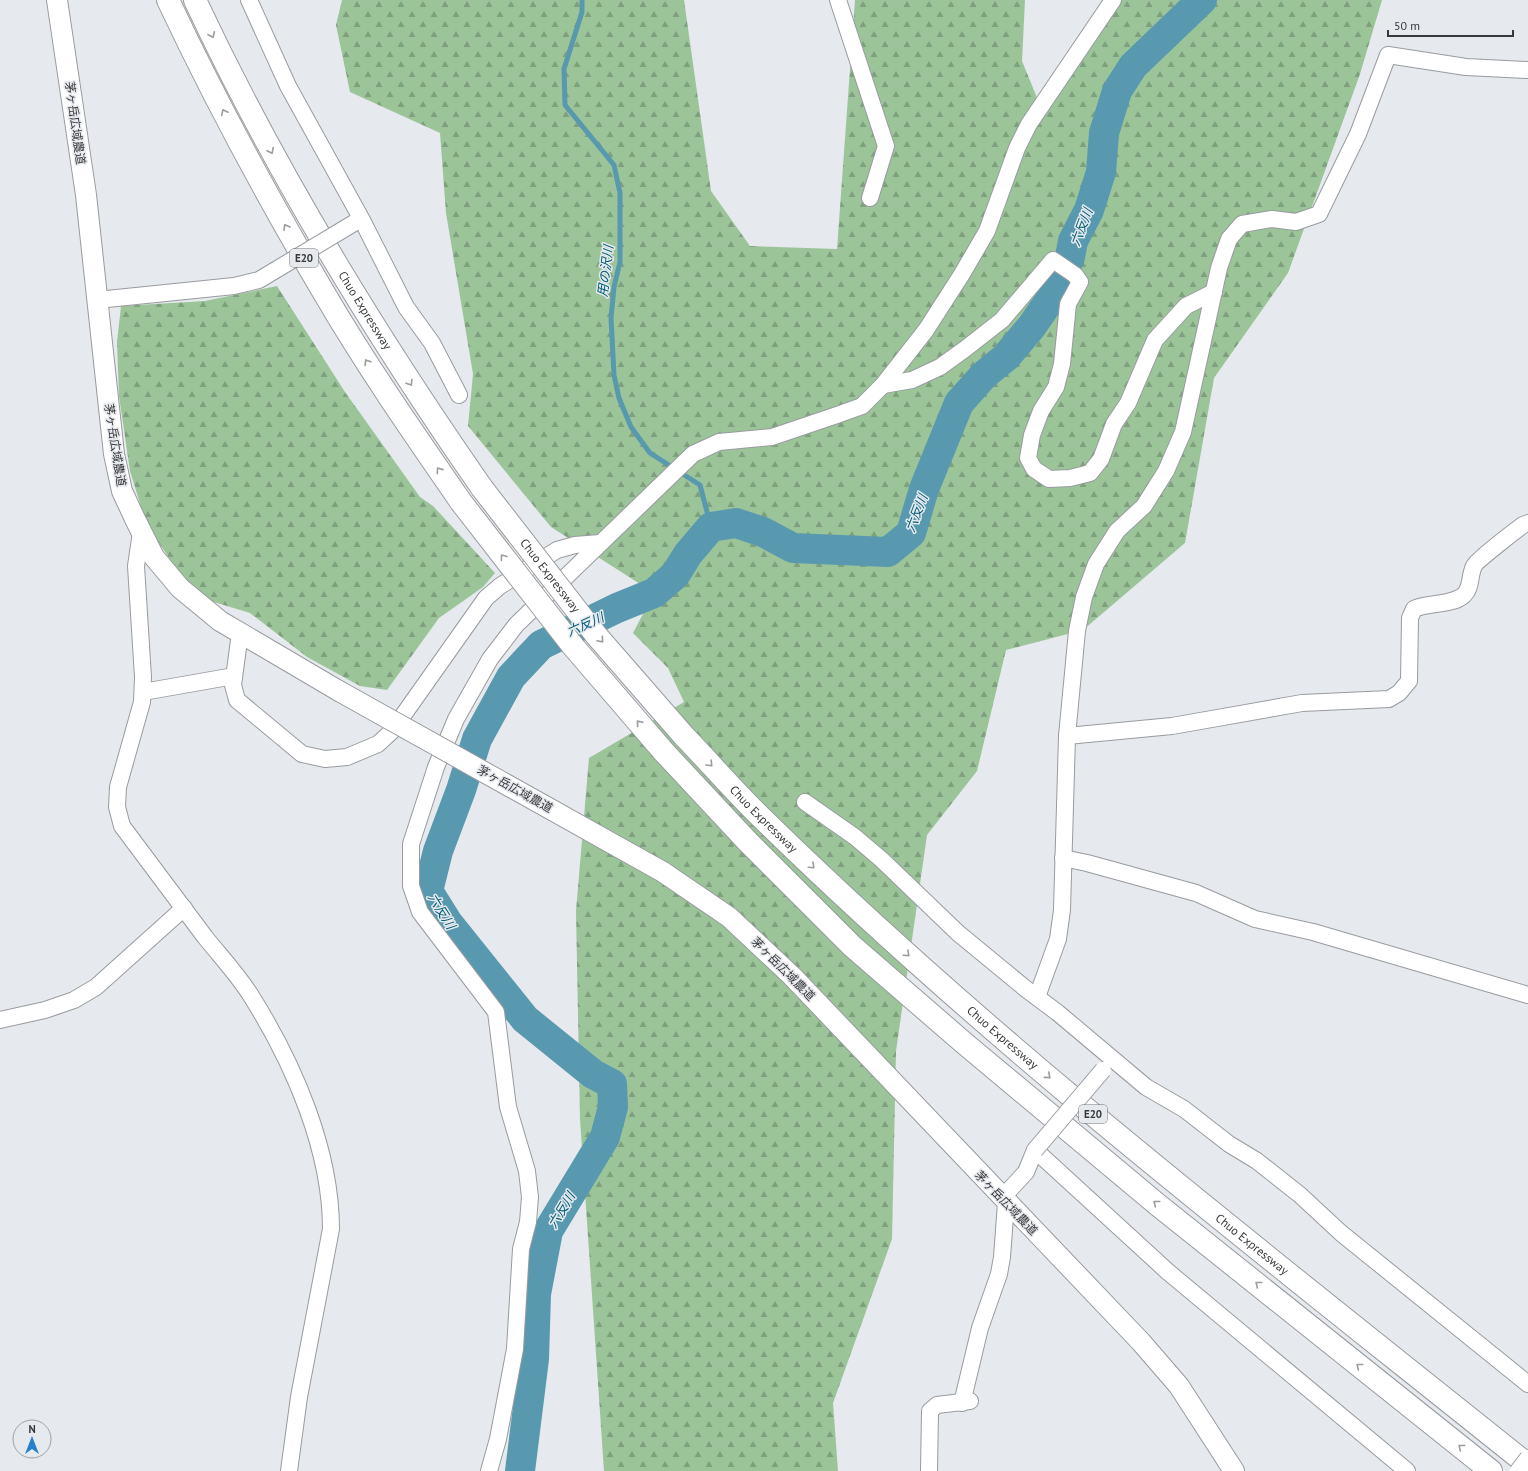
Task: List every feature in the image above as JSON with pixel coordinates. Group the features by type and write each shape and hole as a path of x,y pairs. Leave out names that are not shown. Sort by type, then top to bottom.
{"highway":[{"name":"Chuo Expressway","path":"168,0 257,176 324,294 398,412 461,502 572,645 664,752 748,842 852,946 887,977 1158,1205 1491,1471"},
{"name":"Chuo Expressway","path":"195,0 278,164 346,280 420,398 482,488 596,635 684,736 767,823 870,921 981,1021 1177,1184 1528,1465"}],"street":[{"name":"茅ヶ岳広域農道","path":"57,0 86,195 114,454 122,491 154,557 180,588 220,621 339,691 663,872 729,917 792,976 1004,1201 1140,1342 1179,1386 1234,1471"},
{"path":"249,0 288,86 358,221 406,307 432,343 459,395"},
{"path":"838,0 886,146 870,198"},
{"path":"490,1471 498,1439 515,1349 521,1249 528,1222 530,1196 527,1171 508,1107 496,1012 420,912 411,886 411,844 436,767 456,720 490,659 516,625 693,454 719,442 772,437 843,413 862,406 883,385 926,330 962,274 987,231 1017,148 1030,124 1113,0"},
{"path":"1037,997 1058,939 1062,910 1067,736 1077,631 1084,597 1096,564 1117,531 1144,506 1166,470 1184,432 1219,268 1229,239 1242,224 1272,219 1296,222 1319,214 1358,134 1388,55 1466,67 1528,70"},
{"path":"97,300 234,286 259,280 358,221"},
{"path":"883,385 912,380 946,363 1002,320 1053,260 1075,275 1080,282 1068,304 1062,364 1056,387 1041,411 1032,436 1028,458 1034,469 1050,479 1070,478 1090,473 1101,459 1114,424 1128,403 1155,340 1186,306 1214,292"},
{"path":"1067,736 1172,726 1302,703 1389,699 1399,693 1409,681 1410,618 1414,609 1421,606 1452,601 1463,596 1469,588 1474,566 1523,525 1528,523"},
{"path":"141,532 136,566 142,702 118,787 117,807 122,826 252,998 279,1044 303,1100 325,1168 331,1202 331,1228 300,1397 289,1471"},
{"path":"240,633 233,685 236,700 302,754 325,759 347,757 365,751 378,744 392,731 486,598 500,586 557,550 575,545 600,543"},
{"path":"142,692 234,676"},
{"path":"805,802 855,837 882,860 958,933 1037,997 1108,1064 1184,1109 1229,1144 1257,1161 1300,1195 1341,1233 1528,1384"},
{"path":"1063,858 1087,863 1196,893 1255,919 1313,932 1528,995"},
{"path":"0,1020 67,1003 90,990 184,908"},
{"path":"929,1471 930,1412 937,1405 966,1402 980,1328 999,1274 1002,1257 1004,1201 1026,1172 1035,1150 1108,1064"},
{"path":"1035,1150 1167,1271 1407,1471"},
{"path":"1518,1471 1528,1458"}],"green space":[{"path":"342,0 684,0 711,191 750,246 837,249 855,0 1025,0 1022,61 1040,105 1121,0 1382,0 1360,74 1288,273 1214,378 1185,543 1083,630 1006,650 977,771 927,835 896,1051 892,1239 833,1403 838,1471 604,1471 580,1119 576,911 589,758 684,702 668,668 633,633 654,593 551,527 468,426 473,374 446,213 440,133 350,92 336,25"},
{"path":"277,286 345,392 420,497 433,506 495,573 483,587 439,618 387,690 360,686 307,657 250,613 204,599 173,564 146,523 130,471 119,396 117,342 121,306 205,301"}],"waterway":[{"name":"用の沢川","path":"582,0 582,12 564,69 565,105 614,165 620,193 620,262 614,287 611,318 614,375 619,398 631,427 650,453 700,485 711,527"},
{"name":"六反川","path":"520,1471 534,1359 536,1294 548,1231 605,1137 613,1107 612,1084 593,1074 525,1019 448,923 428,891 438,851 461,790 477,739 511,677 541,645 617,608 654,593 675,575 688,554 711,527 736,523 763,532 793,548 888,552 911,533 924,489 959,403 984,375 1006,357 1032,326 1056,291 1070,257 1073,241 1089,210 1101,172 1104,133 1117,91 1133,66 1202,0"}]}
